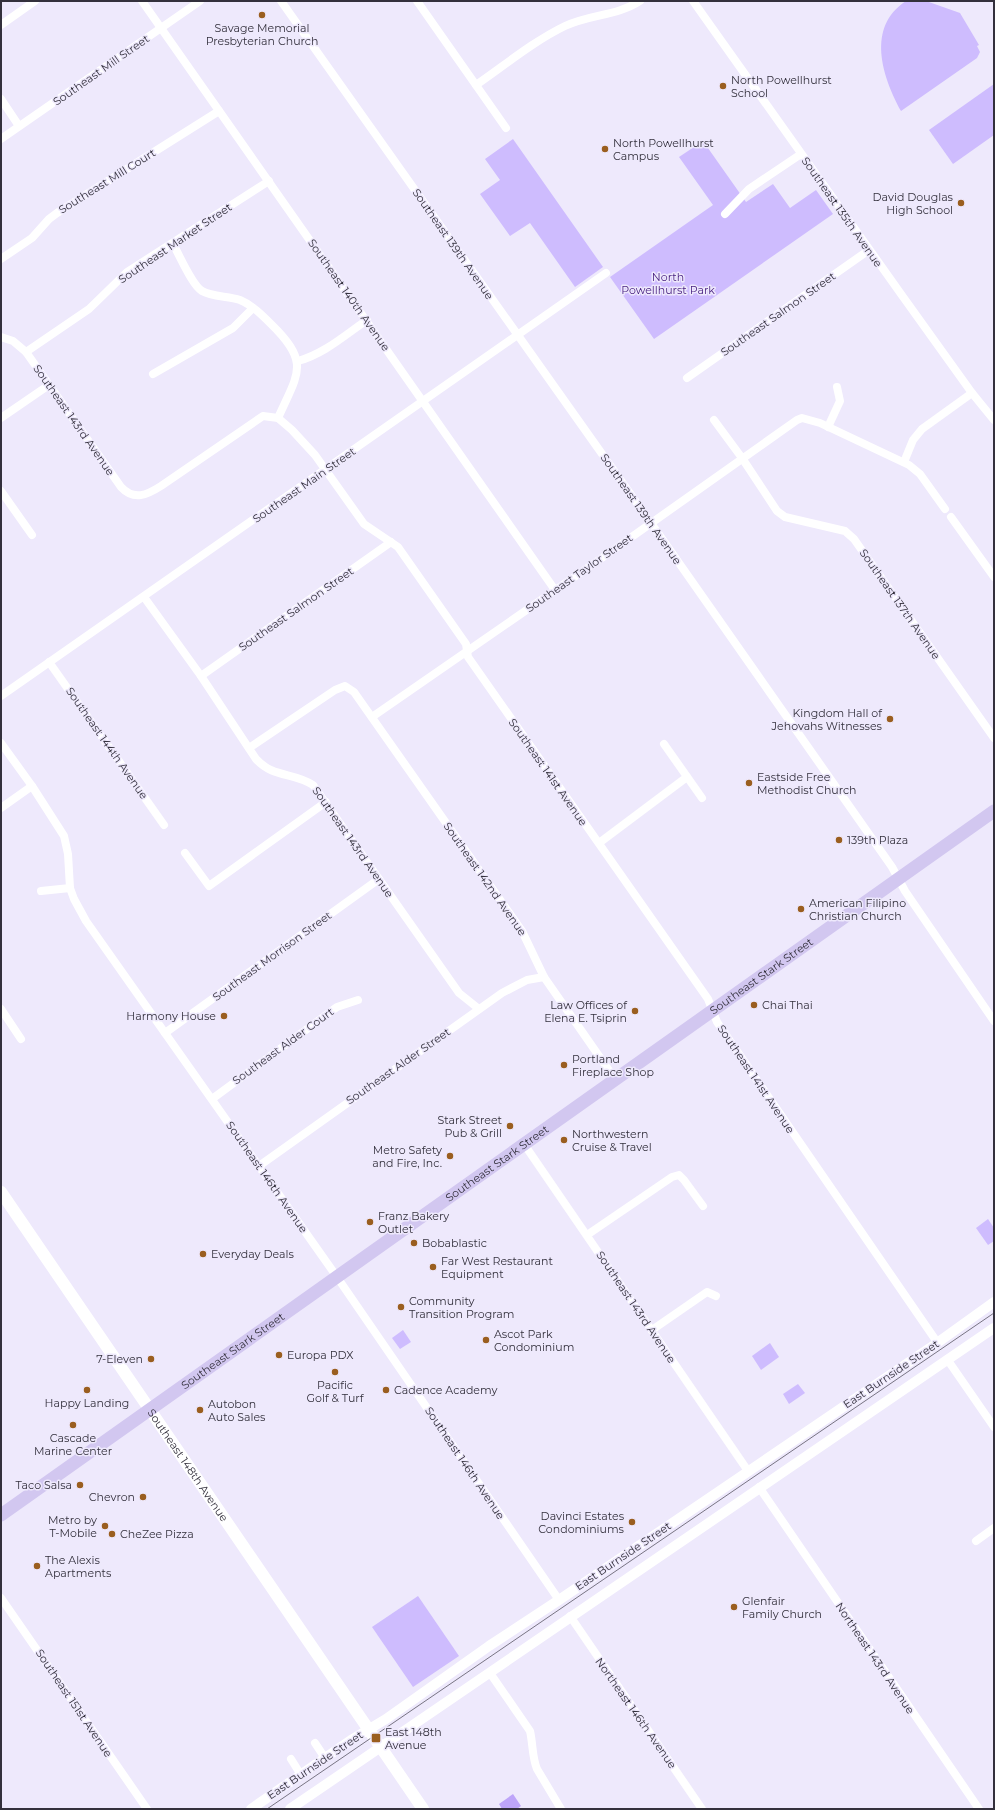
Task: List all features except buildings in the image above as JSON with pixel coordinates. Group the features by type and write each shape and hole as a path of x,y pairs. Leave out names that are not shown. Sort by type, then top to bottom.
{"main road":[{"name":"Southeast Stark Street","path":"1,1515 994,811"},
{"name":"Southeast 148th Avenue","path":"1,1192 151,1409 423,1809"}],"street":[{"path":"1,25 35,1"},
{"name":"Southeast 140th Avenue","path":"142,1 555,590"},
{"name":"Southeast Mill Street","path":"1,139 200,1"},
{"name":"Southeast 139th Avenue","path":"281,1 651,523 898,879 994,1021"},
{"path":"417,1 506,128"},
{"path":"476,85 549,34 566,25 580,20 620,12 640,1"},
{"name":"Southeast 135th Avenue","path":"693,1 869,250 972,393 994,420"},
{"path":"1,99 19,126"},
{"name":"Southeast Mill Court","path":"1,259 32,238 49,218 218,111"},
{"path":"725,214 749,189 801,154"},
{"name":"Southeast Market Street","path":"26,352 89,309 128,272 269,181"},
{"path":"173,244 183,260 194,284 202,291 240,300 253,308 283,336 292,347 298,361 296,376 278,418"},
{"name":"Southeast Salmon Street","path":"687,378 869,250"},
{"name":"Southeast Main Street","path":"1,696 518,336 606,273"},
{"path":"153,374 233,328 253,308"},
{"path":"298,361 323,350 367,320"},
{"name":"Southeast 143rd Avenue","path":"1,337 13,341 26,352 124,491 139,496 149,493 256,420 264,416 278,418"},
{"path":"1,418 49,385"},
{"path":"837,387 840,402 828,427 904,462 920,474 945,509"},
{"path":"904,462 913,440 922,429 972,393"},
{"name":"Southeast 141st Avenue","path":"278,418 303,441 364,524 372,531 398,547 466,644 468,657 708,999 717,1022 937,1342"},
{"name":"Southeast Taylor Street","path":"372,717 797,420 802,418 809,419 828,427"},
{"path":"714,420 742,458"},
{"name":"Southeast 137th Avenue","path":"742,458 777,511 785,517 795,521 845,531 854,539 994,738"},
{"path":"1,491 32,536"},
{"path":"951,517 994,577"},
{"name":"Southeast Salmon Street","path":"201,676 391,542"},
{"name":"Southeast 143rd Avenue","path":"144,597 201,676 263,767 280,774 304,779 313,784 459,993 479,1010"},
{"name":"Southeast 144th Avenue","path":"50,662 164,825"},
{"name":"Southeast 142nd Avenue","path":"249,748 335,690 345,686 354,692 522,931 544,977 615,1079"},
{"name":"Southeast 146th Avenue","path":"1,743 32,786 64,836 68,854 70,888 86,921 337,1277 559,1600"},
{"path":"664,744 702,798"},
{"path":"599,843 687,776"},
{"path":"1,808 32,786"},
{"path":"185,853 209,886 326,802"},
{"name":"Southeast Morrison Street","path":"165,1033 379,879"},
{"path":"41,891 70,888"},
{"name":"Southeast Alder Street","path":"259,1166 514,986 527,980 544,977"},
{"name":"Southeast Alder Court","path":"212,1099 337,1006 358,1000"},
{"path":"1,1009 21,1039"},
{"name":"Southeast 143rd Avenue","path":"524,1144 748,1471"},
{"path":"587,1235 672,1177 679,1175 702,1206"},
{"path":"652,1330 707,1292 716,1296"},
{"name":"East Burnside Street","path":"290,1809 375,1738 399,1710 489,1646 559,1600 994,1302"},
{"name":"East Burnside Street","path":"251,1809 325,1758 375,1738 490,1673 570,1616 994,1328"},
{"path":"947,1359 994,1427"},
{"name":"Northeast 143rd Avenue","path":"759,1487 979,1809"},
{"path":"976,1541 994,1528"},
{"name":"Southeast 151st Avenue","path":"1,1598 147,1809"},
{"name":"Northeast 146th Avenue","path":"570,1616 702,1809"},
{"path":"490,1673 530,1732 536,1769 561,1809"},
{"path":"315,1743 325,1758"},
{"path":"291,1759 301,1775"}],"green space":[{"path":"906,1 926,1 960,13 979,45 977,46 980,52 977,58 901,111 888,83 881,53 882,38 886,24 894,12"},
{"path":"994,84 994,135 953,164 929,130"},
{"name":"North Powellhurst Park","path":"513,139 603,267 575,287 530,223 510,236 480,194 500,180 485,159"},
{"name":"North Powellhurst Park","path":"703,141 746,202 773,184 790,208 816,190 833,214 654,339 610,277 713,205 679,157"},
{"path":"988,1219 994,1228 994,1241 988,1245 976,1228"},
{"path":"403,1330 411,1342 400,1349 392,1338"},
{"path":"770,1343 779,1357 761,1370 752,1356"},
{"path":"798,1384 805,1393 789,1404 783,1394"},
{"path":"418,1596 459,1656 413,1687 372,1627"}],"shaded area":[{"path":"513,1794 521,1806 517,1809 502,1809 499,1804"}],"tram line":[{"path":"267,1809 994,1313"}],"place":[{"name":"Savage Memorial Presbyterian Church","path":"262,15"},
{"name":"North Powellhurst School","path":"723,86"},
{"name":"North Powellhurst Campus","path":"605,149"},
{"name":"David Douglas High School","path":"961,203"},
{"name":"Kingdom Hall of Jehovahs Witnesses","path":"890,719"},
{"name":"Eastside Free Methodist Church","path":"749,783"},
{"name":"139th Plaza","path":"839,840"},
{"name":"American Filipino Christian Church","path":"801,909"},
{"name":"Chai Thai","path":"754,1005"},
{"name":"Law Offices of Elena E. Tsiprin","path":"635,1011"},
{"name":"Harmony House","path":"224,1016"},
{"name":"Portland Fireplace Shop","path":"564,1065"},
{"name":"Stark Street Pub & Grill","path":"510,1126"},
{"name":"Northwestern Cruise & Travel","path":"564,1140"},
{"name":"Metro Safety and Fire, Inc.","path":"450,1156"},
{"name":"Franz Bakery Outlet","path":"370,1222"},
{"name":"Bobablastic","path":"414,1243"},
{"name":"Everyday Deals","path":"203,1254"},
{"name":"Far West Restaurant Equipment","path":"433,1267"},
{"name":"Community Transition Program","path":"401,1307"},
{"name":"Ascot Park Condominium","path":"486,1340"},
{"name":"Europa PDX","path":"279,1355"},
{"name":"7-Eleven","path":"151,1359"},
{"name":"Pacific Golf & Turf","path":"335,1372"},
{"name":"Happy Landing","path":"87,1390"},
{"name":"Cadence Academy","path":"386,1390"},
{"name":"Autobon Auto Sales","path":"200,1410"},
{"name":"Cascade Marine Center","path":"73,1425"},
{"name":"Taco Salsa","path":"80,1485"},
{"name":"Chevron","path":"143,1497"},
{"name":"Davinci Estates Condominiums","path":"632,1522"},
{"name":"Metro by T-Mobile","path":"105,1526"},
{"name":"CheZee Pizza","path":"112,1534"},
{"name":"The Alexis Apartments","path":"37,1566"},
{"name":"Glenfair Family Church","path":"734,1607"},
{"name":"East 148th Avenue","path":"376,1738"}]}
